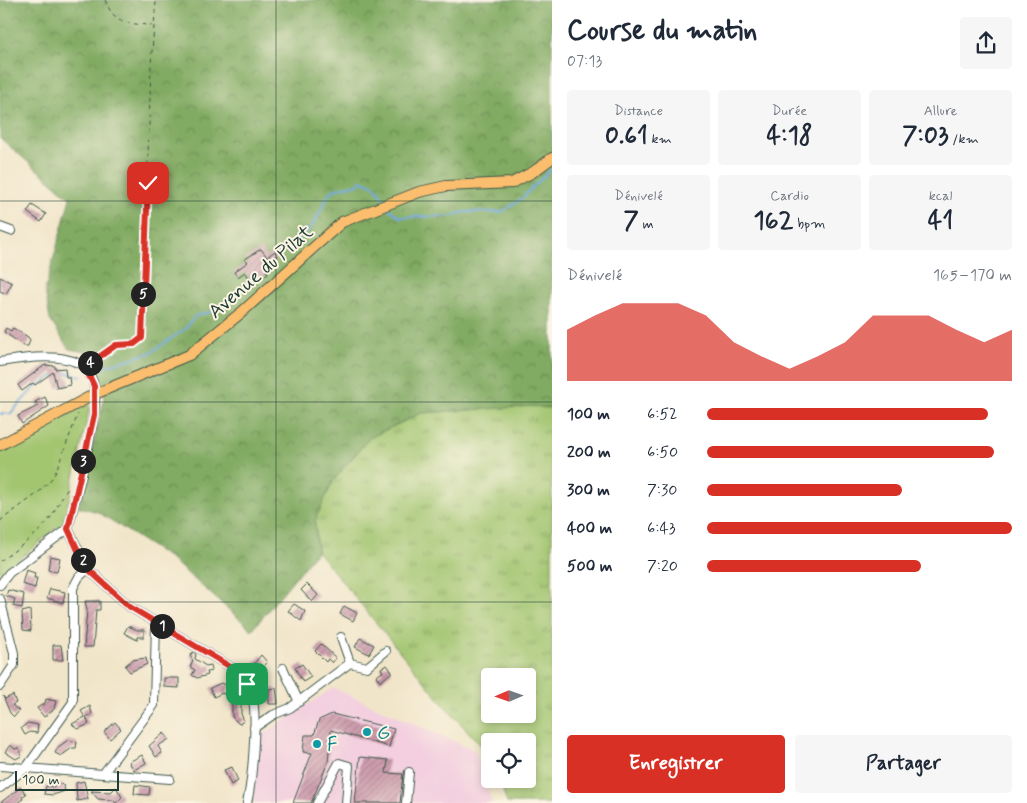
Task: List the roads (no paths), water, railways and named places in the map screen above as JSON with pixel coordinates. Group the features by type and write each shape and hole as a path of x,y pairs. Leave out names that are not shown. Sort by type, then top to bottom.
{"main road":[{"name":"Avenue du Pilat","path":"0,445 95,394 189,355 242,312 342,222 400,198 446,186 512,183 533,172 552,158"}],"street":[{"path":"0,227 11,232"},
{"path":"0,362 50,358 73,361 85,367 94,386 94,415 68,529 88,569 130,607 234,669 242,678 252,695 254,728 247,803"},
{"path":"0,585 9,573 68,529"},
{"path":"0,788 26,768 73,702 74,588 79,577 88,569"},
{"path":"0,599 14,653 14,665 0,686"},
{"path":"103,774 154,705 156,623"},
{"path":"341,637 350,663"},
{"path":"350,663 367,667 386,651"},
{"path":"254,728 273,715 299,702 350,663"},
{"path":"283,668 299,702"},
{"path":"317,803 339,763 349,766 346,803"},
{"path":"0,766 170,779"},
{"path":"406,803 409,772"}],"waterway":[{"path":"388,208 400,217 450,216 465,212 502,212 521,199 552,168"},
{"path":"293,245 313,224 329,194 338,188 359,184 360,180 376,188 385,202"},
{"path":"96,369 150,353 185,329 195,316 214,311 247,285"},
{"path":"65,373 82,376"},
{"path":"0,414 10,414 34,388 56,374"}],"place":[{"name":"G","path":"367,732"},
{"name":"F","path":"317,744"}]}
